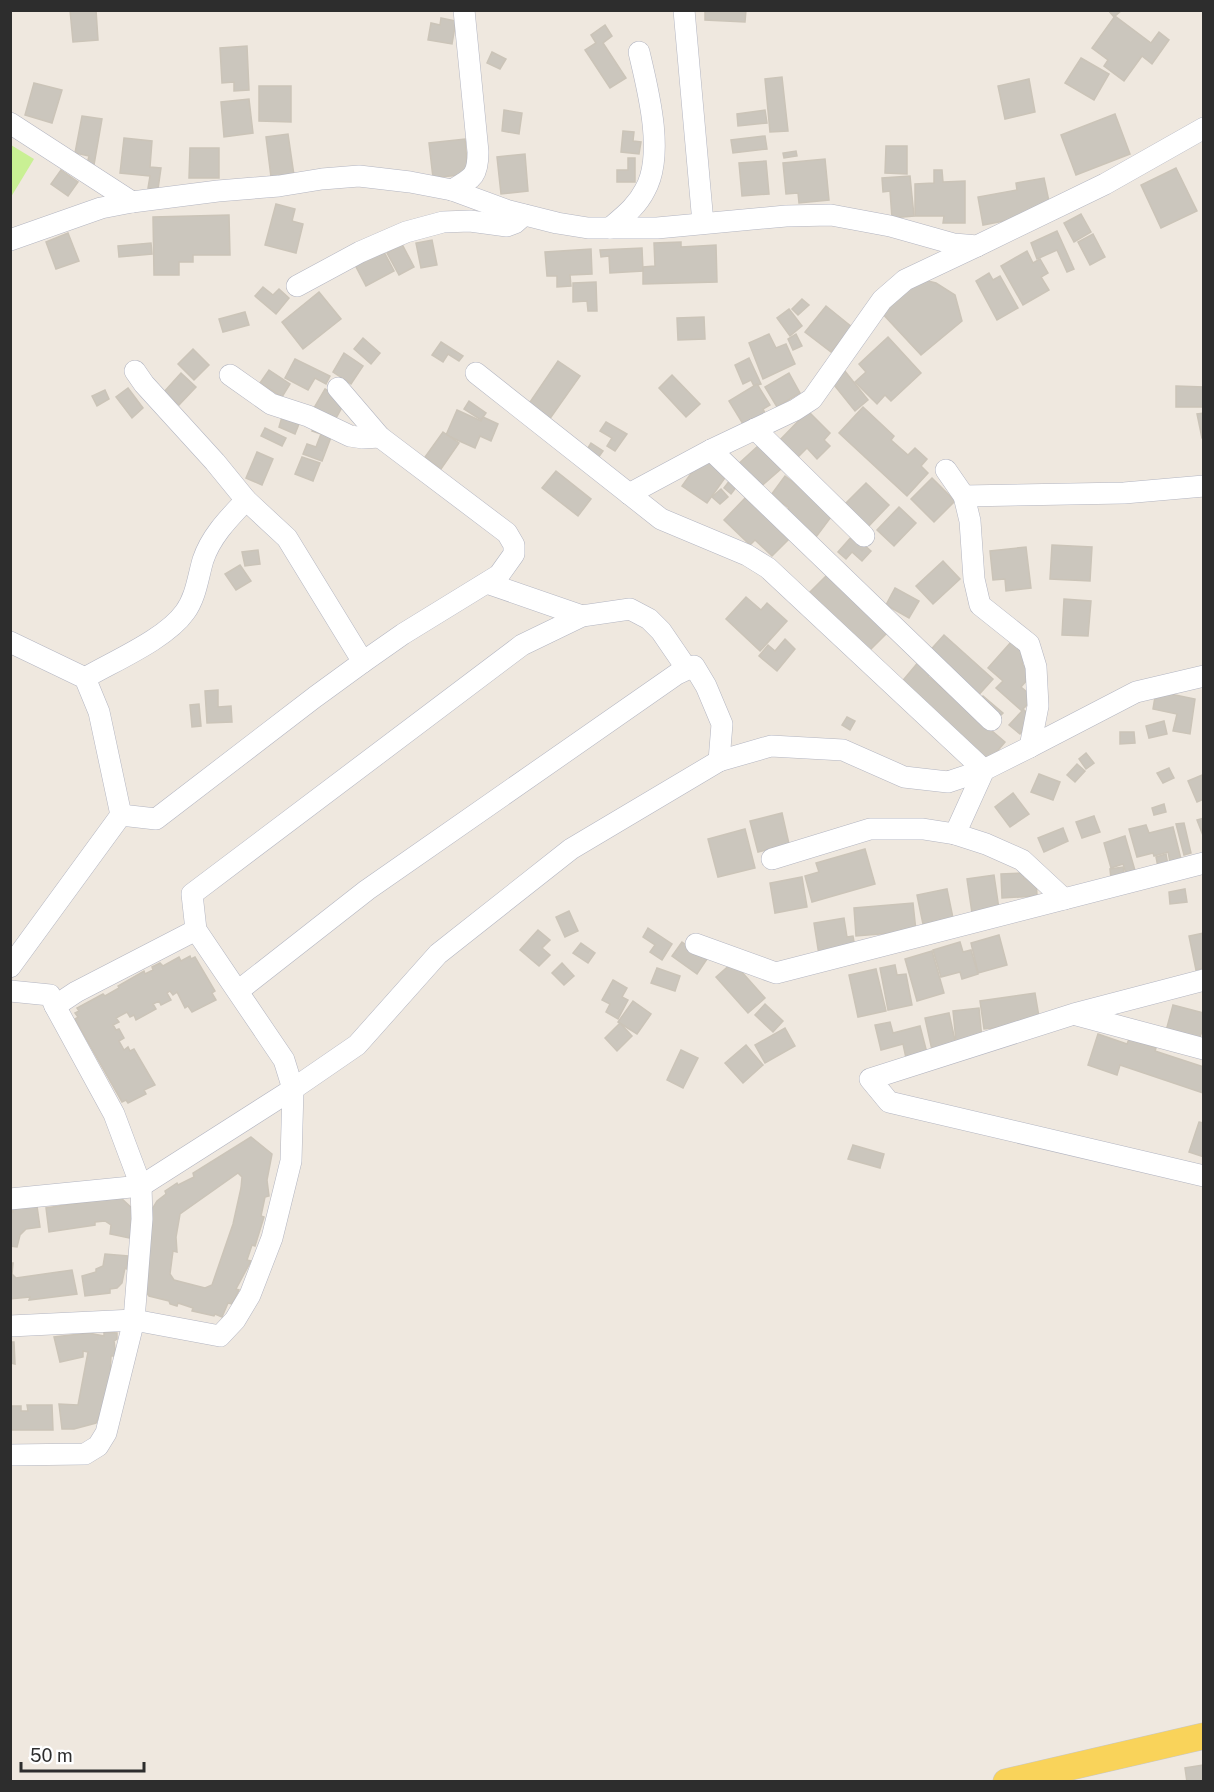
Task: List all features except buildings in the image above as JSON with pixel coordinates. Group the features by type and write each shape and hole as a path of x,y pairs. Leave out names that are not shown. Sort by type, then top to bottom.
{"main road":[{"path":"1006,1782 1203,1736"}],"street":[{"path":"452,190 475,175 478,168 464,10"},
{"path":"684,10 703,224"},
{"path":"610,228 633,208 647,188 655,155 652,108 639,52"},
{"path":"10,123 132,202"},
{"path":"629,494 711,450 795,410 812,399 882,300 905,280 1105,184 1203,128"},
{"path":"10,240 101,208 132,202 218,190 279,186 358,176 452,190 508,212 578,226 657,228 786,216 831,215 890,226 954,244 976,246"},
{"path":"297,286 360,252 406,232 442,222 470,221 507,226 515,223 524,215"},
{"path":"135,371 246,500 287,538 363,662"},
{"path":"476,373 661,519 747,555 768,568 984,770"},
{"path":"230,375 271,404 308,416 350,436 380,437"},
{"path":"121,815 156,819 363,662 403,634 499,575 514,554 514,545 507,533 380,437 338,388"},
{"path":"755,429 864,536"},
{"path":"711,450 991,720"},
{"path":"945,470 964,496 970,521 974,579 980,605 1029,644 1036,667 1038,706 1030,747"},
{"path":"964,496 1124,493 1203,486"},
{"path":"85,678 165,633 185,612 197,585 204,558 221,526 246,500"},
{"path":"487,583 582,616"},
{"path":"10,1326 134,1320 220,1336 235,1320 250,1294 272,1238 291,1161 293,1089 284,1060 195,930 192,894 522,645 582,616 630,609 649,619 662,631 687,669"},
{"path":"10,642 85,678 99,712 121,815 10,967"},
{"path":"238,992 368,890 677,674 694,666 706,686 722,724 719,761"},
{"path":"10,1198 141,1186 293,1089 357,1045 438,954 571,849 719,761 771,746 843,750 904,777 948,783 984,770 1136,692 1203,676"},
{"path":"954,834 984,770"},
{"path":"772,859 870,829 923,829 954,834 986,844 1022,860 1064,899"},
{"path":"696,944 776,973 1203,863"},
{"path":"55,1006 76,992 195,930"},
{"path":"1203,980 1074,1014 870,1079 889,1102 1203,1176"},
{"path":"10,991 50,995 114,1114 141,1186 142,1219 134,1320 106,1433 98,1446 85,1454 10,1455"},
{"path":"1074,1014 1203,1049"}],"green space":[{"path":"11,145 34,159 11,197"}]}
